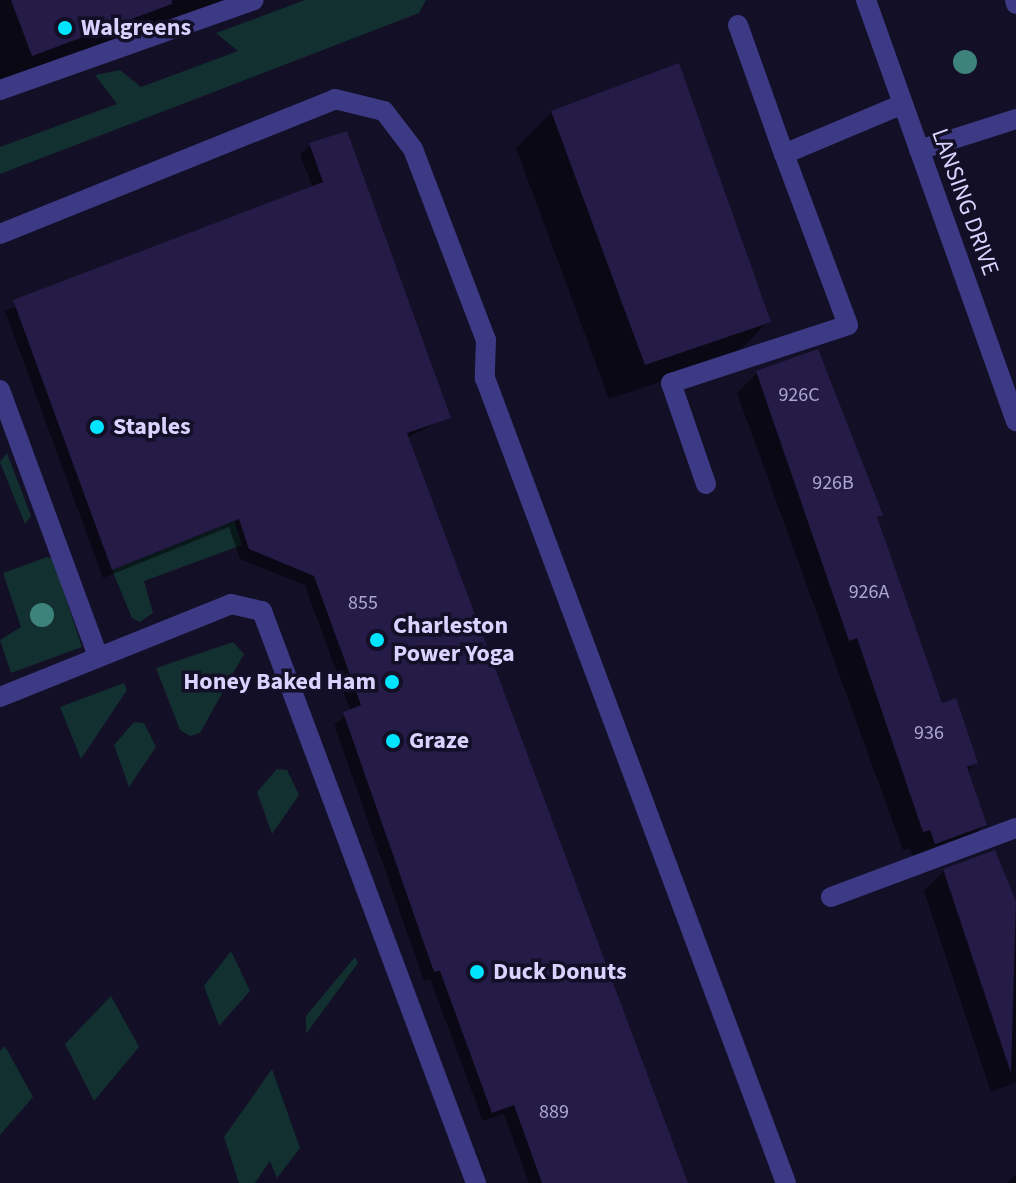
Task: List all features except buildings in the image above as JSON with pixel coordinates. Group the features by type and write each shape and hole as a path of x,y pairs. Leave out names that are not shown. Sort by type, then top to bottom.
{"street":[{"path":"0,90 254,0"},
{"name":"LANSING DRIVE","path":"866,0 1016,421"},
{"path":"706,484 671,383 848,325 738,25"},
{"path":"0,234 335,99 384,111 413,149 486,340 485,378 786,1183"},
{"path":"784,154 903,104"},
{"path":"919,150 1016,119"},
{"path":"0,390 98,657"},
{"path":"0,697 231,604 262,611 476,1183"},
{"path":"831,897 1016,828"}],"green space":[{"path":"305,0 426,0 419,13 0,174 0,147 117,104 95,75 120,70 141,87 238,51 216,33"},
{"path":"7,453 31,516 25,524 0,462"},
{"path":"234,521 242,545 144,581 153,613 140,622 132,618 112,570"},
{"path":"47,557 53,559 82,647 11,673 0,640 21,627 3,573"},
{"path":"233,642 244,654 200,733 190,736 180,730 156,668"},
{"path":"124,683 127,690 81,759 60,707"},
{"path":"134,722 144,723 156,747 129,787 114,745"},
{"path":"277,769 287,770 299,795 272,834 257,792"},
{"path":"231,951 250,991 219,1026 204,986"},
{"path":"355,957 358,963 306,1034 306,1016"},
{"path":"111,996 139,1047 94,1101 65,1044"},
{"path":"5,1046 33,1097 0,1135 0,1051"},
{"path":"272,1069 300,1148 277,1178 270,1161 255,1183 239,1183 224,1137"}],"place":[{"name":"Walgreens","path":"65,28"},
{"name":"Staples","path":"97,427"},
{"name":"Charleston Power Yoga","path":"377,640"},
{"name":"Honey Baked Ham","path":"392,682"},
{"name":"Graze","path":"393,741"},
{"name":"Duck Donuts","path":"477,972"}]}
